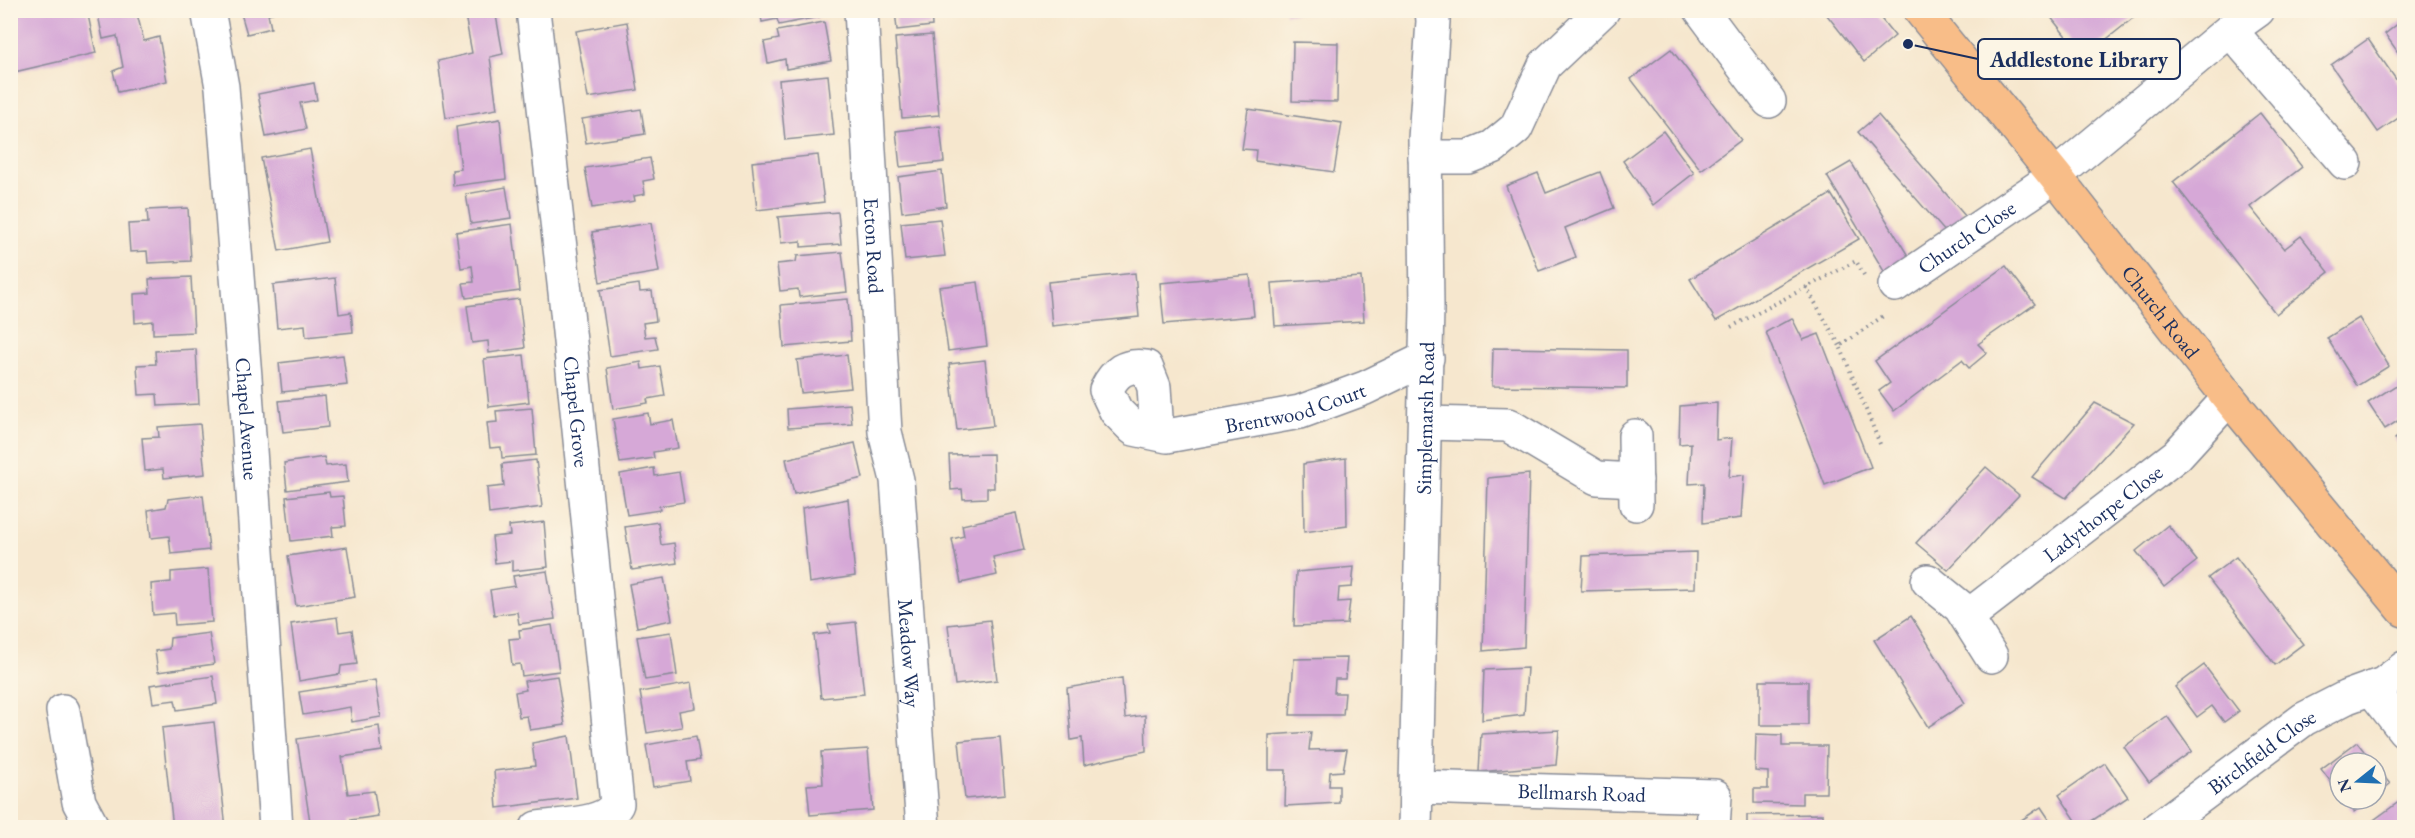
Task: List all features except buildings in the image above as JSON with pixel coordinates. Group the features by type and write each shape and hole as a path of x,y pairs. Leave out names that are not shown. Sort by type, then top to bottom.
{"main road":[{"name":"Church Road","path":"1920,10 2055,176 2229,398 2404,610"}],"street":[{"name":"Chapel Avenue","path":"208,10 222,87 245,377 276,828"},
{"name":"Chapel Grove","path":"533,10 565,292 618,804 603,818 537,828"},
{"name":"Ecton Road","path":"861,10 885,432 897,480"},
{"name":"Simplemarsh Road","path":"1415,828 1426,358 1425,157 1432,10"},
{"path":"1425,157 1468,157 1493,147 1501,141 1516,128 1545,64 1603,10"},
{"path":"1701,10 1769,101"},
{"name":"Church Close","path":"1886,292 2055,176 2230,30 2258,10"},
{"path":"2230,30 2345,163"},
{"name":"Brentwood Court","path":"1157,434 1167,436 1300,412 1365,388 1426,358"},
{"name":"Ladythorpe Close","path":"1967,618 2177,455 2229,398"},
{"path":"1425,423 1508,425 1597,478 1636,492 1635,436"},
{"name":"Meadow Way","path":"897,480 922,828"},
{"path":"1928,581 1960,607 1991,656"},
{"name":"Birchfield Close","path":"2158,828 2304,719 2347,697 2383,684 2404,668"},
{"path":"2371,688 2404,730"},
{"path":"63,711 79,802 93,828"},
{"name":"Bellmarsh Road","path":"1417,787 1715,796 1713,828"}],"path":[{"path":"1731,327 1856,261 1886,292 1886,315 1840,346"},
{"path":"1806,287 1840,346 1880,444"}],"place":[{"name":"Addlestone Library","path":"1908,44"}]}
